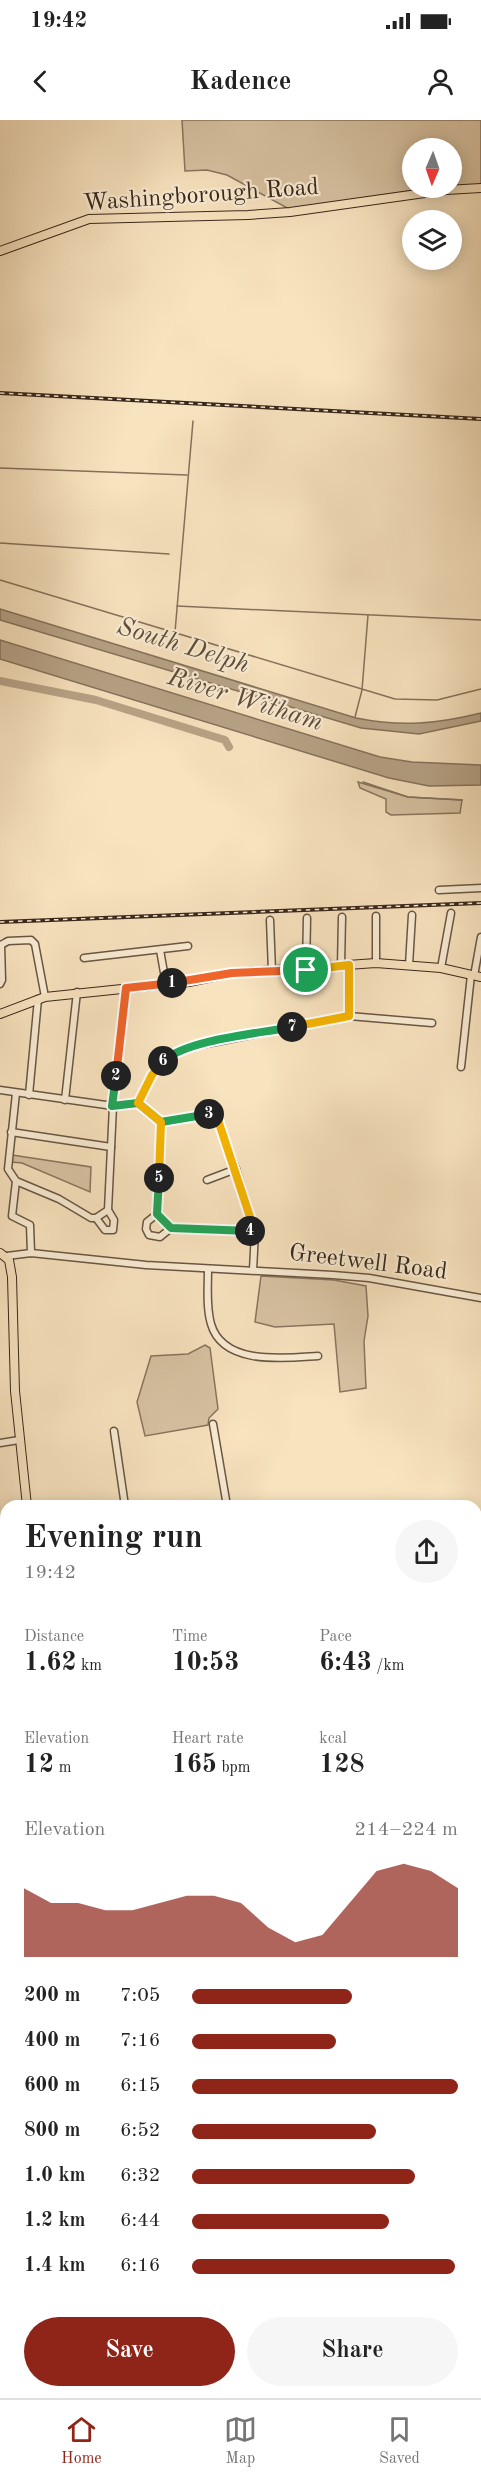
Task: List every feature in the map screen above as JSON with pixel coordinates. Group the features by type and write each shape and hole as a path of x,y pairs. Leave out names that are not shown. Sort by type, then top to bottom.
{"main road":[{"name":"Washingborough Road","path":"0,251 89,219 248,215 299,211 427,192 481,188"},
{"path":"0,1014 42,998 77,992 166,984 232,973 306,970 376,963 441,968 475,976"},
{"path":"3,1255 12,1276 15,1391 26,1500"}],"street":[{"path":"439,890 481,888"},
{"path":"441,968 451,912"},
{"path":"409,965 412,915"},
{"path":"376,916 376,963"},
{"path":"342,917 349,1016"},
{"path":"306,970 307,918"},
{"path":"270,920 272,971"},
{"path":"461,1067 481,937"},
{"path":"0,984 2,980 0,952 4,942 31,940 35,944 42,998 29,1095"},
{"path":"84,958 188,946"},
{"path":"160,950 166,984"},
{"path":"96,1218 105,1230 113,1230 114,1220 108,1210 112,1106 126,988"},
{"path":"65,1100 77,992"},
{"path":"138,1103 160,1063 173,1053 190,1047 349,1016 432,1023"},
{"path":"0,1090 112,1106 138,1103 161,1122 208,1114 216,1116 236,1169 255,1232 253,1270"},
{"path":"16,1093 8,1170 16,1181 56,1197 91,1218 96,1218 108,1210"},
{"path":"161,1122 157,1214 171,1228"},
{"path":"11,1132 111,1147"},
{"path":"207,1180 236,1169"},
{"path":"16,1181 12,1216 30,1225 31,1252"},
{"path":"157,1214 147,1222 146,1229 149,1235 156,1238 171,1228 255,1232"},
{"name":"Greetwell Road","path":"3,1255 31,1252 135,1264 369,1278 481,1298"},
{"path":"208,1269 211,1324 216,1336 226,1346 256,1356 276,1358 318,1356"},
{"path":"213,1424 226,1500"},
{"path":"114,1431 124,1500"},
{"path":"0,1443 19,1440"},
{"path":"0,2142 0,2147"}],"shaded area":[{"path":"182,120 481,120 481,185 462,186 462,138 402,138 402,192 289,209 227,175 207,170 185,171"},
{"path":"0,609 356,718 388,723 419,723 449,720 481,713 481,721 419,734 361,728 0,620"},
{"path":"0,640 380,757 412,762 481,765 481,785 429,786 389,778 0,659"},
{"path":"358,782 408,797 462,800 460,813 391,815 386,812 386,799 360,788"},
{"path":"12,1155 91,1167 90,1192 22,1163 12,1162"},
{"path":"261,1276 334,1280 366,1286 368,1316 364,1341 366,1388 340,1392 334,1324 275,1327 255,1322"},
{"path":"205,1345 210,1348 218,1409 209,1418 208,1425 145,1436 137,1402 151,1356 188,1354"}],"waterway":[{"name":"South Delph","path":"175,632 193,421"},
{"path":"0,468 187,475"},
{"path":"0,543 169,554"},
{"name":"South Delph","path":"0,580 395,699 437,700 481,689"},
{"path":"177,606 481,620"},
{"path":"355,717 362,690 368,615"},
{"path":"0,681 96,700 225,740 229,747"},
{"path":"363,782 408,797 462,800"}],"railway":[{"path":"0,393 481,419"},
{"path":"0,922 481,903"}],"route":[{"path":"306,970 232,973 189,982 126,988 112,1106 138,1103 161,1122 208,1114 216,1116 236,1169 255,1232 171,1228 157,1214 161,1122 138,1103 152,1075 160,1063 173,1053 190,1047 349,1016 349,965 306,970"}],"water label":[{"name":"River Witham","path":"245,700"}]}
